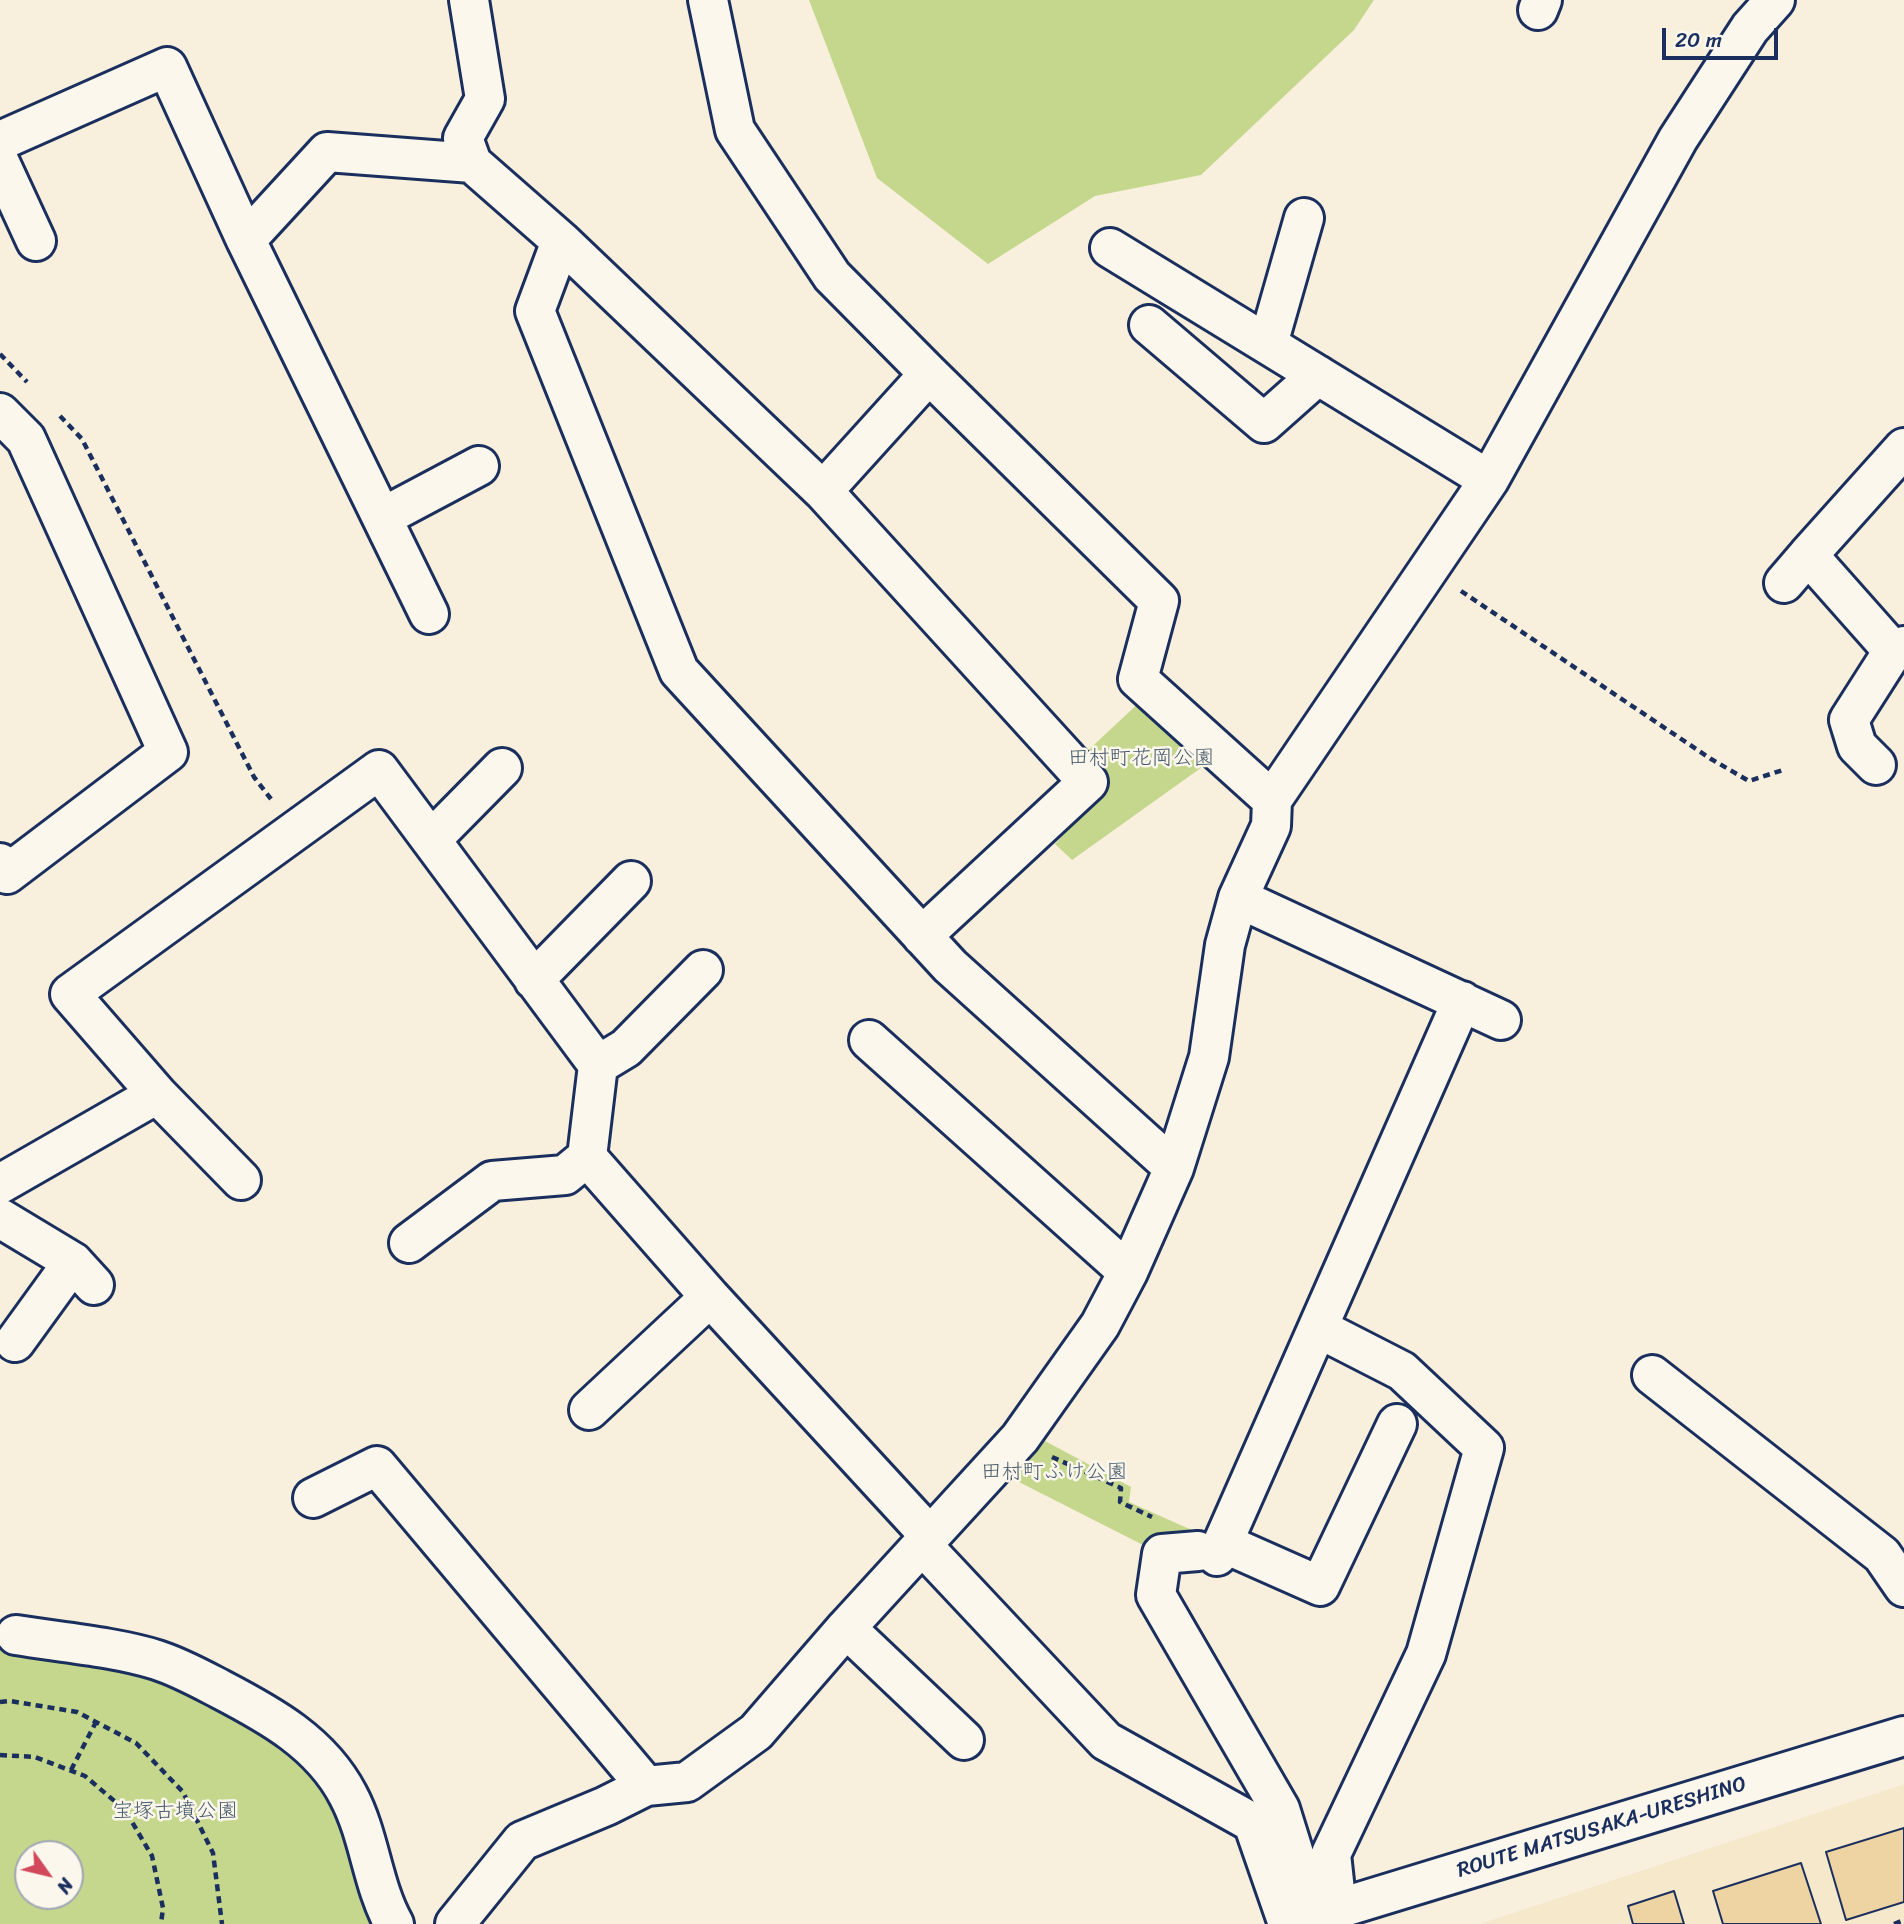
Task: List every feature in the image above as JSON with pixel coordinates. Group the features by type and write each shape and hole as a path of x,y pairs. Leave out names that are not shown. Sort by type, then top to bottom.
{"street":[{"path":"469,0 485,99 463,138 472,163 561,241 823,491 1088,782 922,936"},
{"path":"708,0 735,130 832,276 1159,601 1138,680 1272,800"},
{"path":"455,1924 522,1841 646,1786 687,1782 756,1732 846,1628 1020,1438 1100,1325 1128,1272 1174,1168 1209,1057 1225,945 1238,898 1271,825 1272,800 1489,480 1678,139 1750,28 1775,0"},
{"path":"0,141 167,67 246,240 429,614"},
{"path":"246,240 327,152 472,163"},
{"path":"0,163 36,241"},
{"path":"1268,344 1304,218"},
{"path":"561,241 535,311 680,671 950,966 1174,1168"},
{"path":"1110,248 1489,480"},
{"path":"1149,325 1264,423 1318,375"},
{"path":"823,491 929,374"},
{"path":"0,413 26,439 168,752 7,874 0,863"},
{"path":"1876,765 1857,746 1849,720 1898,648 1796,569 1904,448"},
{"path":"383,517 479,466"},
{"path":"431,840 502,768"},
{"path":"241,1180 157,1094 70,994 379,770 598,1065 587,1157 565,1175 492,1181 409,1243"},
{"path":"534,980 631,881"},
{"path":"1238,898 1501,1020"},
{"path":"598,1065 626,1048 703,970"},
{"path":"1213,1550 1318,1328 1462,1001"},
{"path":"869,1040 1128,1272"},
{"path":"0,1184 157,1094"},
{"path":"587,1157 1106,1741 1253,1823 1310,1919"},
{"path":"0,1218 83,1273 15,1342"},
{"path":"589,1410 710,1297"},
{"path":"1310,1919 1331,1854 1426,1654 1484,1448 1402,1371 1318,1328"},
{"path":"1652,1375 1882,1555 1904,1587"},
{"path":"1310,1919 1280,1809 1156,1595 1161,1554 1213,1550 1320,1586 1397,1424"},
{"path":"313,1498 377,1466 646,1786"},
{"path":"846,1628 964,1740"},
{"path":"16,1635 155,1659 182,1669 262,1710 304,1739 337,1775 348,1794 361,1822 385,1909 394,1924"},
{"name":"ROUTE MATSUSAKA-URESHINO","path":"1310,1919 1904,1736"}],"path":[{"path":"0,354 27,382"},
{"path":"55,411 82,439 254,777 295,831"},
{"path":"1451,585 1711,759 1749,781 1783,770"},
{"path":"1020,1438 1037,1450 1121,1488 1120,1502 1153,1518"},
{"path":"0,1702 10,1701 77,1712 136,1743 183,1792 213,1853 222,1924"},
{"path":"71,1770 96,1723"},
{"path":"0,1755 34,1757 85,1776 125,1810 152,1856 163,1908 161,1924"},
{"path":"1894,1924 1904,1920"}],"shaded area":[{"path":"1904,1784 1904,1924 1480,1924 1896,1787"}],"green space":[{"path":"809,0 1374,0 1354,30 1201,175 1095,196 988,264 877,178"},
{"name":"田村町花岡公園","path":"1143,699 1205,765 1072,860 1055,844 1109,787 1082,756"},
{"name":"田村町ふけ公園","path":"1045,1441 1131,1487 1129,1502 1205,1536 1149,1548 1013,1479"},
{"name":"宝塚古墳公園","path":"0,1650 169,1683 281,1740 332,1798 364,1909 371,1924 0,1924"}],"building":[{"path":"1904,1828 1904,1902 1846,1920 1826,1852"},
{"path":"1801,1863 1821,1924 1723,1924 1713,1891"},
{"path":"1674,1891 1684,1924 1633,1924 1628,1906"}]}
